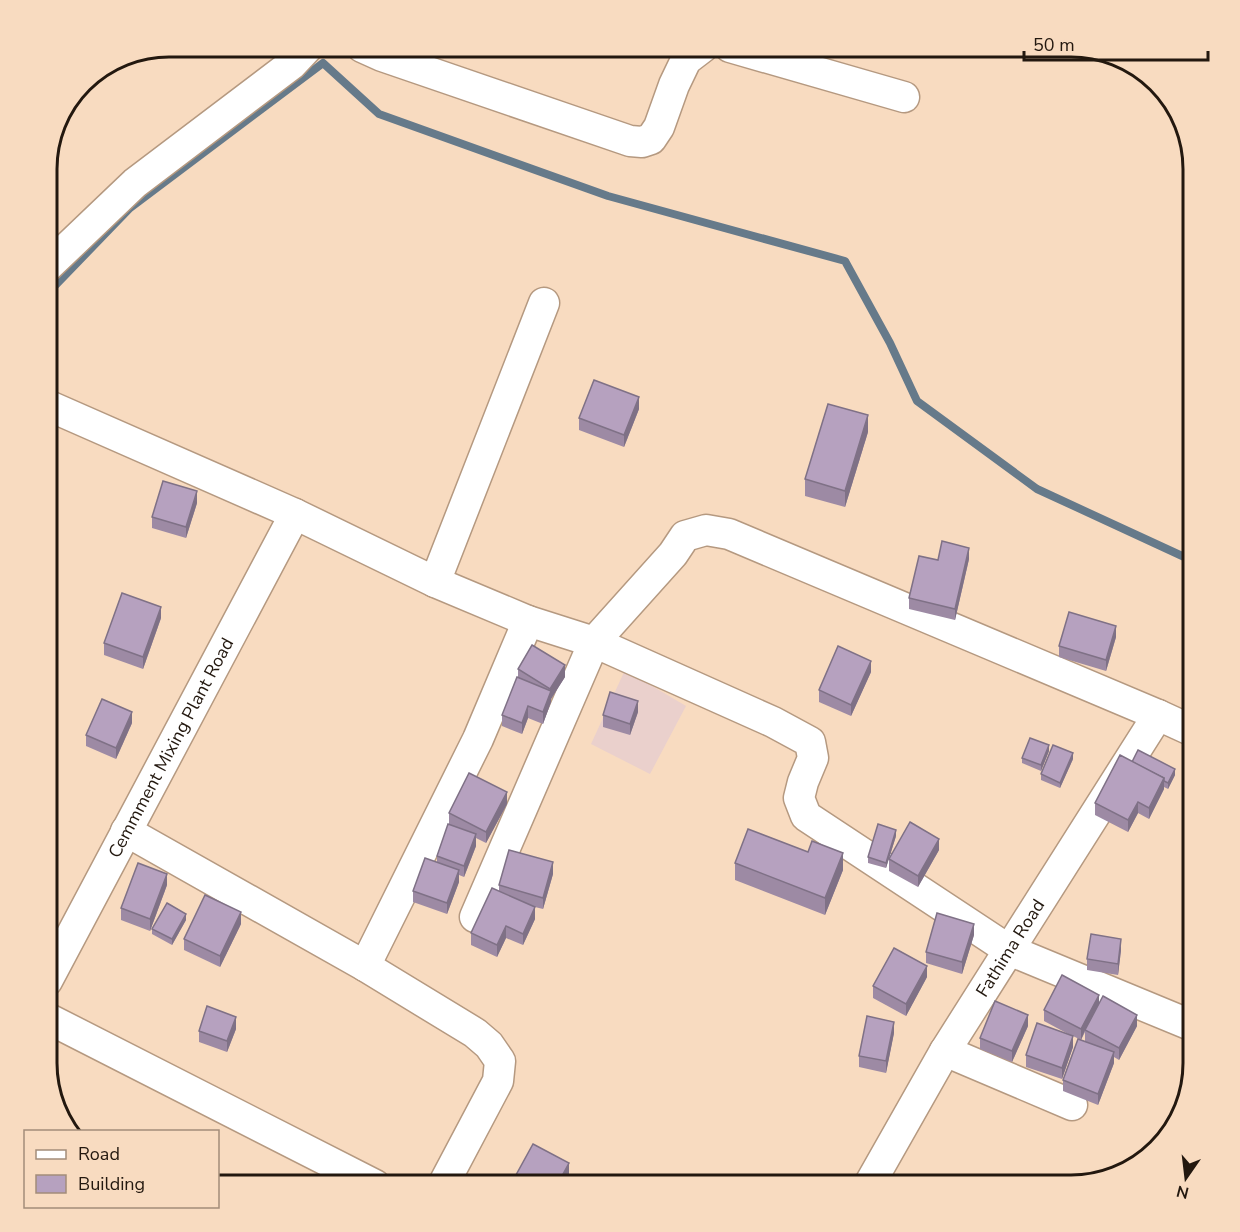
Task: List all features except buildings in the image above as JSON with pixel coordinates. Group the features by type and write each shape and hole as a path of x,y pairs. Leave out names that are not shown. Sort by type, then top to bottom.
{"street":[{"path":"57,257 135,183 298,57"},
{"path":"385,57 630,141 642,142 651,139 659,127 674,85 691,57"},
{"path":"765,57 903,97"},
{"path":"435,582 544,303"},
{"path":"57,409 295,514 435,582 528,621 594,642 773,722 810,742 813,758 799,798 806,816 1009,950 1183,1021"},
{"name":"Cemmment Mixing Plant Road","path":"57,960 295,514"},
{"path":"475,917 594,642 673,554 685,536 706,530 729,534 1183,726"},
{"path":"365,966 478,739 528,621"},
{"name":"Fathima Road","path":"875,1175 945,1051 1158,715"},
{"path":"126,831 365,966 475,1032 489,1045 500,1061 498,1081 448,1175"},
{"path":"57,1024 355,1175"},
{"path":"945,1051 1072,1104"}],"shaded area":[{"path":"625,670 686,706 650,774 591,744"}],"waterway":[{"path":"57,284 130,208 323,63 379,114 608,196 845,261 890,343 917,401 1037,489 1183,556"}]}
